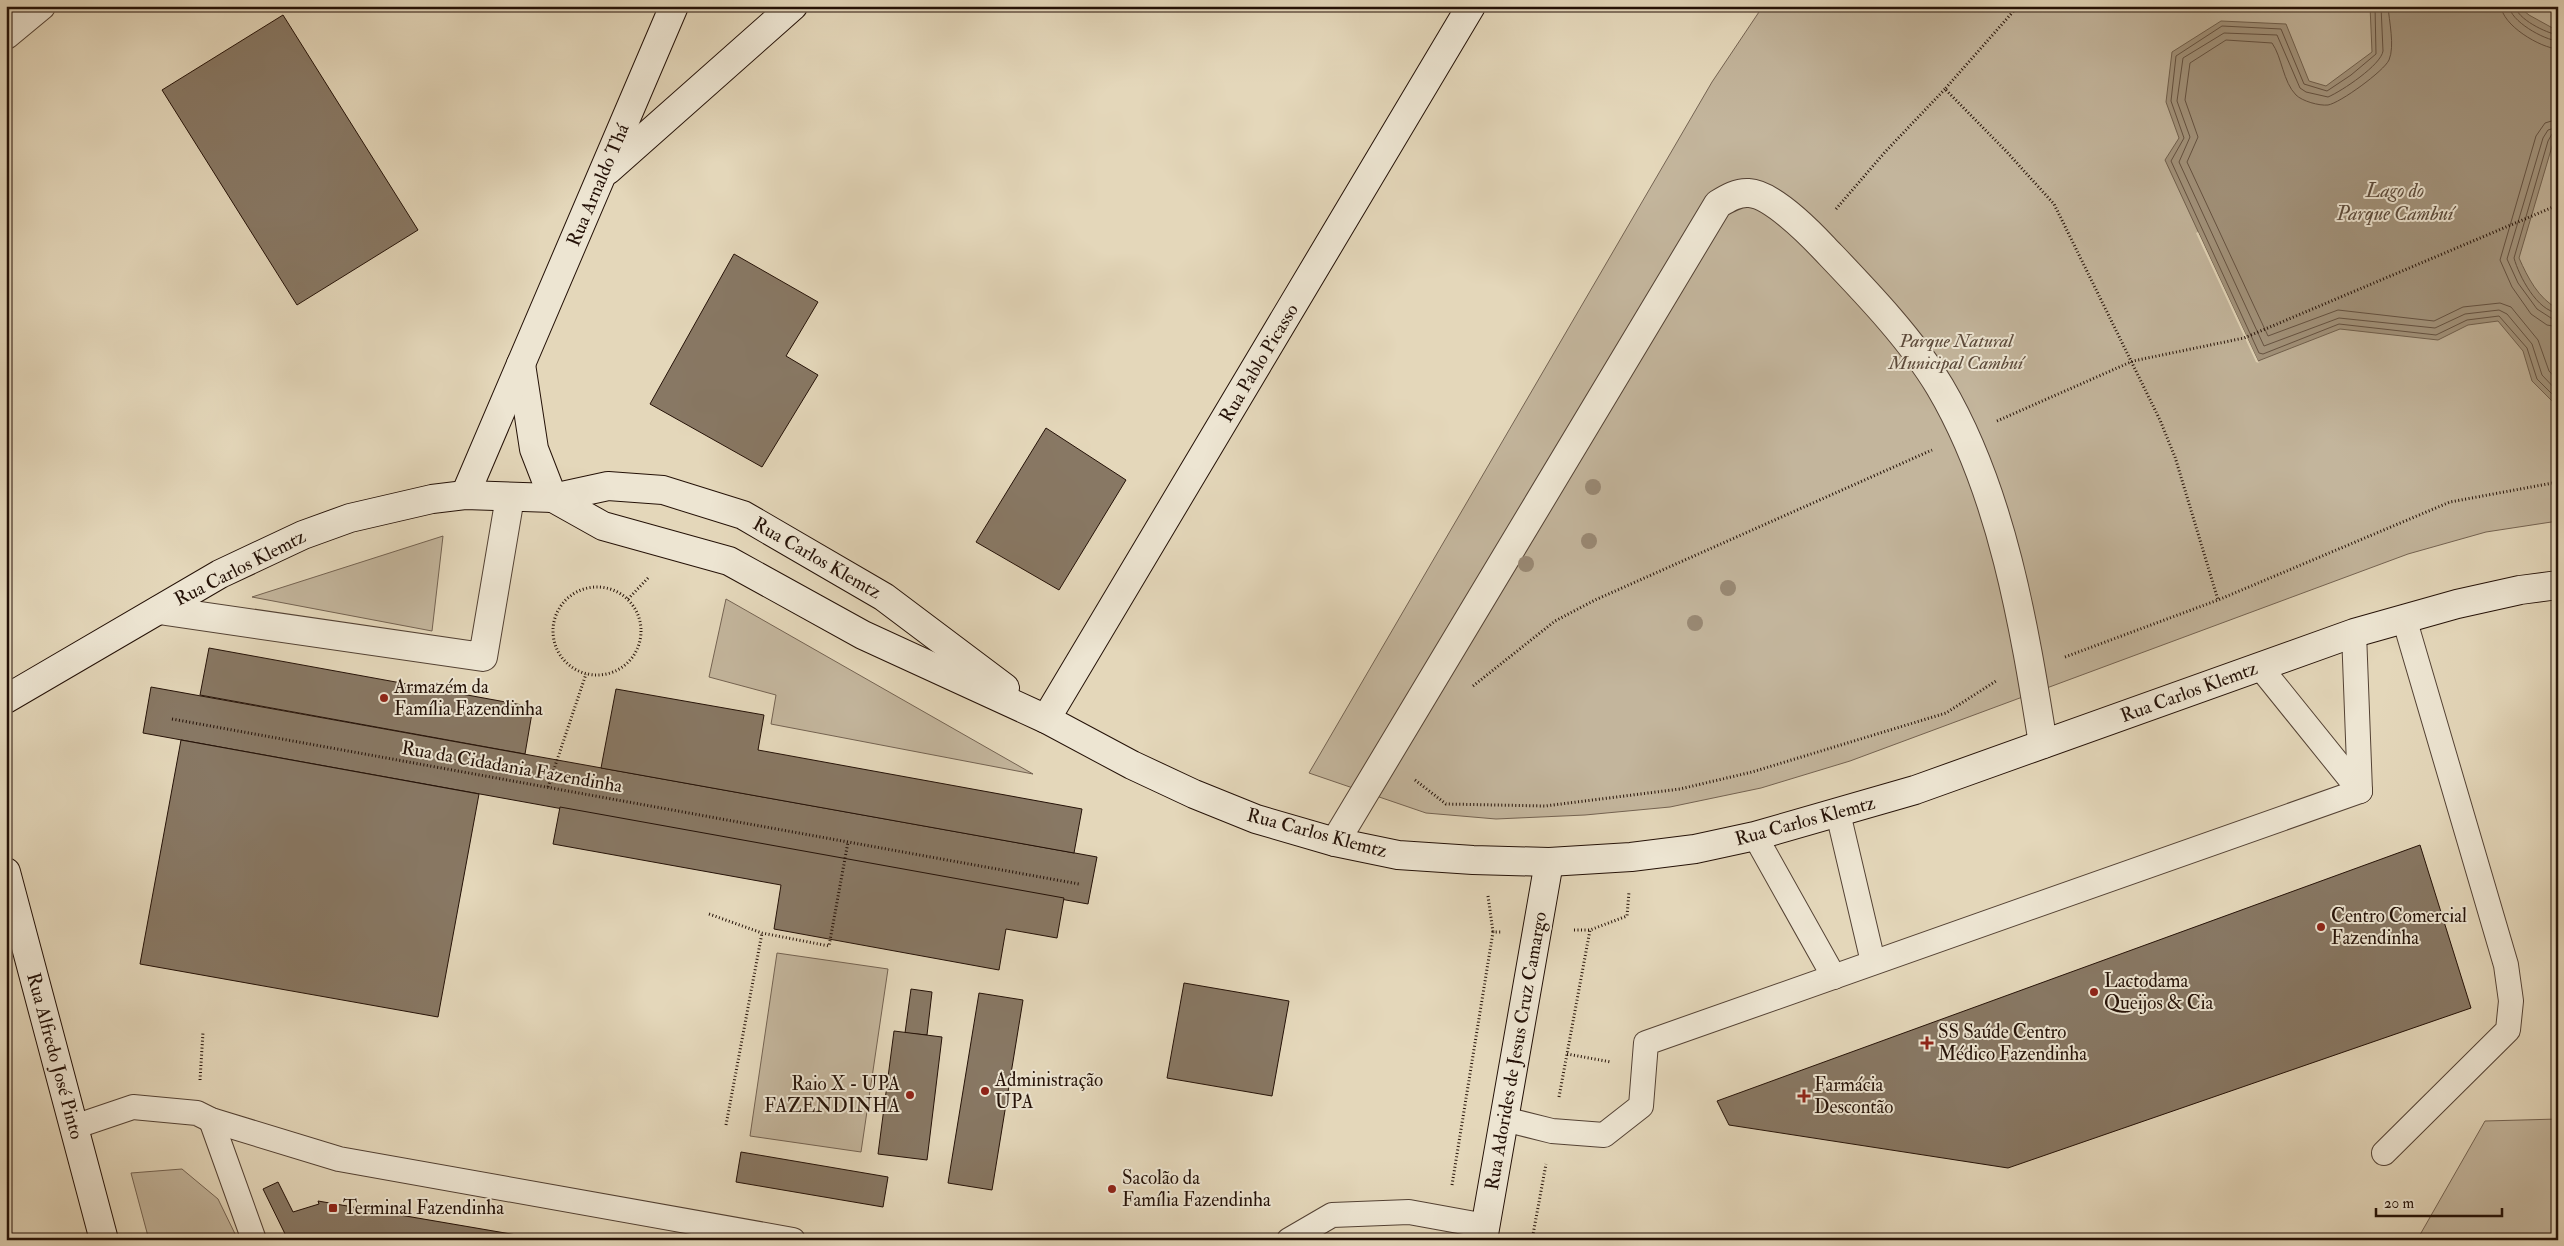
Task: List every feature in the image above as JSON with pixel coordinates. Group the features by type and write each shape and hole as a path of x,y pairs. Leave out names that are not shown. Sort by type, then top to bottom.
{"main road":[{"path":"6,35 41,6"},
{"name":"Rua Arnaldo Thá","path":"465,495 674,6"},
{"path":"602,176 793,6"},
{"name":"Rua Pablo Picasso","path":"1046,719 1471,6"},
{"path":"1335,842 1718,204 1732,196 1749,192 1764,196 1813,236 1860,286 1902,336 1939,386 1965,436 1995,520 2012,581 2031,671 2043,744"},
{"path":"521,364 534,449 553,498"},
{"name":"Rua Carlos Klemtz","path":"6,699 246,560 303,535 350,518 394,506 465,495 553,498 608,486 663,490 743,515 884,597 1046,719"},
{"path":"159,610 483,657 510,497"},
{"name":"Rua Carlos Klemtz","path":"553,498 603,526 729,561 863,635 1046,719 1132,765 1194,794 1256,819 1335,842 1398,855 1550,862 1631,857 1695,849 1755,836 1915,790 2354,633 2404,618 2520,590 2558,585"},
{"name":"Rua Adorides de Jesus Cruz Camargo","path":"1485,1233 1550,862"},
{"name":"Rua Alfredo José Pinto","path":"6,872 104,1240"}],"lane":[{"path":"2384,1153 2508,1030 2511,1001 2506,965 2404,618"},
{"path":"2354,633 2360,791"},
{"path":"2260,667 2360,791"},
{"path":"1504,1119 1552,1131 1604,1135 1641,1106 1646,1043 2360,791"},
{"path":"1838,813 1873,962"},
{"path":"1755,836 1834,977"},
{"path":"74,1127 133,1107 204,1116 339,1159 793,1240"},
{"path":"204,1116 254,1240"},
{"path":"1289,1240 1332,1215 1408,1212 1485,1233"}],"path":[{"path":"1813,236 1885,152 1945,89 2018,6"},
{"path":"1945,89 2006,151 2054,204 2133,361 2175,457 2218,600"},
{"path":"1470,688 1555,621 1587,604 2133,361 2244,338 2558,205"},
{"path":"1385,756 1446,804 1545,806 1680,789 1752,772 1946,713 2007,674 2031,671 2218,600 2450,502 2558,482"},
{"path":"602,587 615,591 627,600 636,611 640,625 640,639 635,652 626,663 614,672 600,675 586,674 573,668 562,658 555,645 552,630 555,616 568,598 587,588 602,587"},
{"path":"548,787 586,674"},
{"name":"Rua da Cidadania Fazendinha","path":"172,719 1079,884"},
{"path":"709,914 762,933 829,946 848,842"},
{"path":"1532,1240 1590,930 1627,916 1631,857"},
{"path":"726,1126 762,933"},
{"path":"203,1032 204,1116"},
{"path":"1567,1054 1644,1068"}],"green space":[{"name":"Parque Natural Municipal Cambuí","path":"1763,6 2558,6 2558,521 2486,532 2408,554 1850,761 1761,788 1670,807 1585,815 1496,819 1426,813 1309,773 1712,82"},
{"path":"443,536 432,631 252,597"},
{"path":"726,599 1033,774 771,724 776,695 709,677"},
{"path":"777,953 888,969 861,1152 750,1136"},
{"path":"2558,1119 2558,1240 2417,1240 2485,1121"},
{"path":"182,1169 218,1199 238,1240 149,1240 131,1173"}],"water":[{"name":"Lago do Parque Cambuí","path":"2370,6 2518,6 2529,15 2558,31 2558,135 2553,143 2519,258 2539,293 2558,309 2558,407 2532,381 2523,351 2498,321 2468,325 2438,340 2340,329 2258,361 2165,160 2179,138 2166,102 2172,52 2221,21 2286,24 2309,81 2326,86 2372,52"}],"pier":[{"path":"2198,232 2259,363 2256,362 2196,233"}],"building":[{"path":"283,15 418,230 297,305 162,90"},
{"path":"734,254 818,302 786,356 818,375 762,467 650,404"},
{"path":"1046,428 1126,480 1059,590 976,542"},
{"path":"209,648 533,707 525,754 200,695"},
{"path":"151,687 1097,857 1088,904 143,733"},
{"path":"616,689 764,715 758,750 1082,809 1074,853 601,768"},
{"path":"181,740 479,794 438,1017 140,964"},
{"path":"560,807 1064,898 1057,938 1006,929 999,970 774,929 781,885 553,844"},
{"name":"Centro Comercial Fazendinha","path":"2420,845 2471,1008 2008,1168 1729,1125 1717,1101"},
{"path":"1184,983 1289,1001 1272,1096 1167,1078"},
{"path":"911,989 932,992 927,1035 905,1033"},
{"name":"Administração UPA","path":"979,993 1023,1000 992,1190 948,1183"},
{"name":"Raio X - UPA FAZENDINHA","path":"894,1031 942,1037 927,1160 878,1154"},
{"path":"741,1152 888,1177 883,1207 736,1182"},
{"name":"Terminal Fazendinha","path":"278,1182 293,1212 319,1204 318,1201 546,1240 288,1240 263,1189"}],"place":[{"name":"Armazém da Família Fazendinha","path":"384,698"},
{"name":"Centro Comercial Fazendinha","path":"2321,927"},
{"name":"Lactodama Queijos & Cia","path":"2094,992"},
{"name":"SS Saúde Centro Médico Fazendinha","path":"1927,1043"},
{"name":"Administração UPA","path":"985,1091"},
{"name":"Raio X - UPA FAZENDINHA","path":"910,1095"},
{"name":"Farmácia Descontão","path":"1804,1096"},
{"name":"Sacolão da Família Fazendinha","path":"1112,1189"},
{"name":"Terminal Fazendinha","path":"333,1208"}]}
